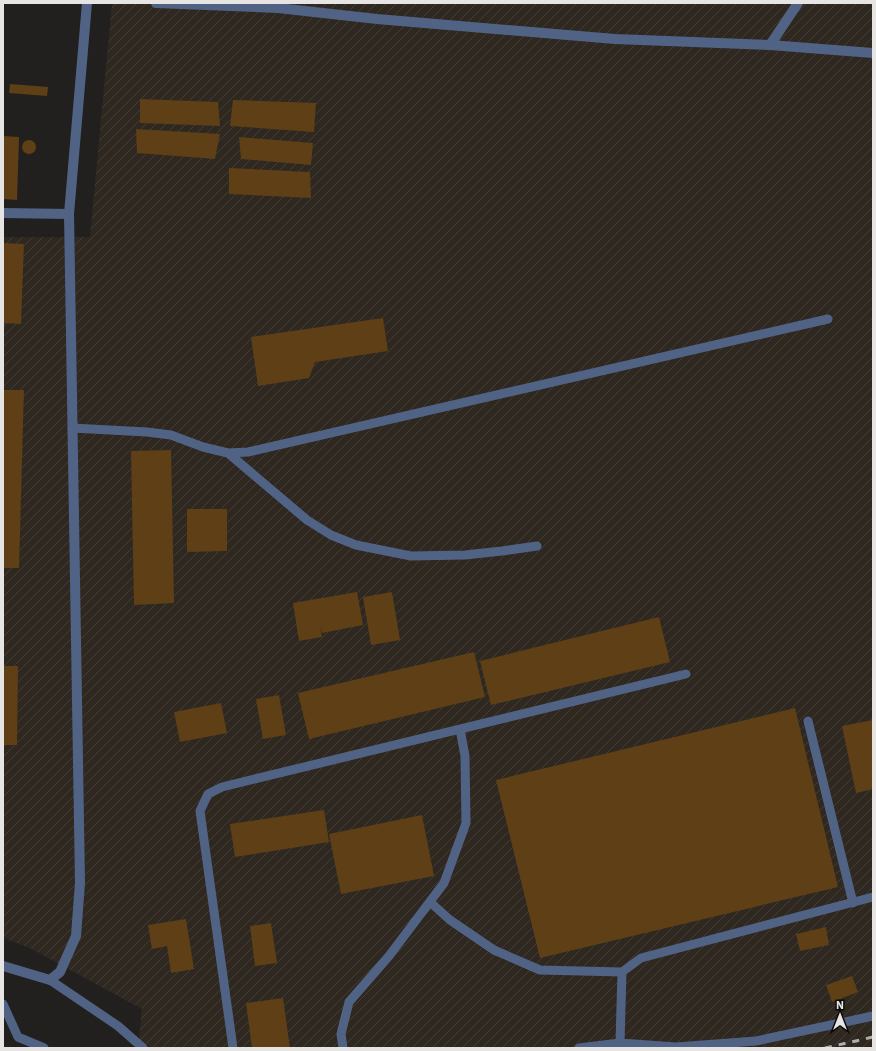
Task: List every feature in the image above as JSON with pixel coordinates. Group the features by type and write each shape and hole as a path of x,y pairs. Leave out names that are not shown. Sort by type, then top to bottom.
{"street":[{"path":"3,966 50,980 60,972 76,936 80,883 69,214 87,3"},
{"path":"156,3 278,8 377,19 615,40 770,45 873,53"},
{"path":"770,45 798,3"},
{"path":"3,213 69,214"}],"lane":[{"path":"72,428 147,432 171,435 203,447 228,453 248,452 828,319"},
{"path":"228,453 307,520 331,535 356,545 412,556 465,555 536,546"},
{"path":"233,1048 200,811 208,794 222,787 686,674"},
{"path":"808,721 853,903"},
{"path":"343,1048 341,1034 349,1002 389,956 444,883 466,823 465,756 460,729"},
{"path":"430,902 450,920 494,950 540,970 622,972 642,958 873,897"},
{"path":"620,1043 622,972"},
{"path":"50,980 118,1026 143,1048"},
{"path":"3,1004 18,1037 44,1048"},
{"path":"578,1048 620,1043 676,1047 756,1041 873,1016"}],"shaded area":[{"path":"112,3 873,3 873,1048 138,1048 142,1009 30,948 3,938 3,237 90,237"}],"building":[{"path":"10,84 48,87 47,96 9,93"},
{"path":"140,99 218,102 220,126 140,123"},
{"path":"233,100 316,103 314,132 230,126"},
{"path":"136,129 220,134 215,159 137,153"},
{"path":"3,136 19,137 17,200 3,199"},
{"path":"239,137 313,143 311,165 241,159"},
{"path":"29,140 34,142 36,147 34,152 29,154 24,152 22,147 24,142"},
{"path":"229,168 310,172 311,198 229,194"},
{"path":"3,243 24,244 21,324 3,323"},
{"path":"383,318 388,351 315,362 309,378 258,386 251,337"},
{"path":"3,390 24,390 19,568 3,568"},
{"path":"171,450 174,603 134,605 131,451"},
{"path":"187,509 227,509 227,551 187,552"},
{"path":"357,592 363,625 322,633 320,626 322,637 299,641 293,603"},
{"path":"392,592 400,640 371,645 363,597"},
{"path":"659,617 670,662 491,705 480,661"},
{"path":"474,652 485,697 309,739 298,693"},
{"path":"3,666 18,666 17,745 3,745"},
{"path":"279,695 286,735 263,739 256,699"},
{"path":"221,703 227,733 180,742 174,712"},
{"path":"795,708 838,887 540,958 496,780"},
{"path":"873,720 873,789 856,793 842,726"},
{"path":"324,810 329,842 235,857 230,824"},
{"path":"422,815 434,876 341,894 329,834"},
{"path":"186,919 194,969 171,973 167,946 152,949 148,925"},
{"path":"271,923 277,963 255,966 250,926"},
{"path":"826,927 829,945 800,951 796,934"},
{"path":"852,976 858,992 832,1002 826,985"},
{"path":"283,998 290,1048 252,1048 246,1003"}],"railway":[{"path":"825,1048 873,1037"}]}
